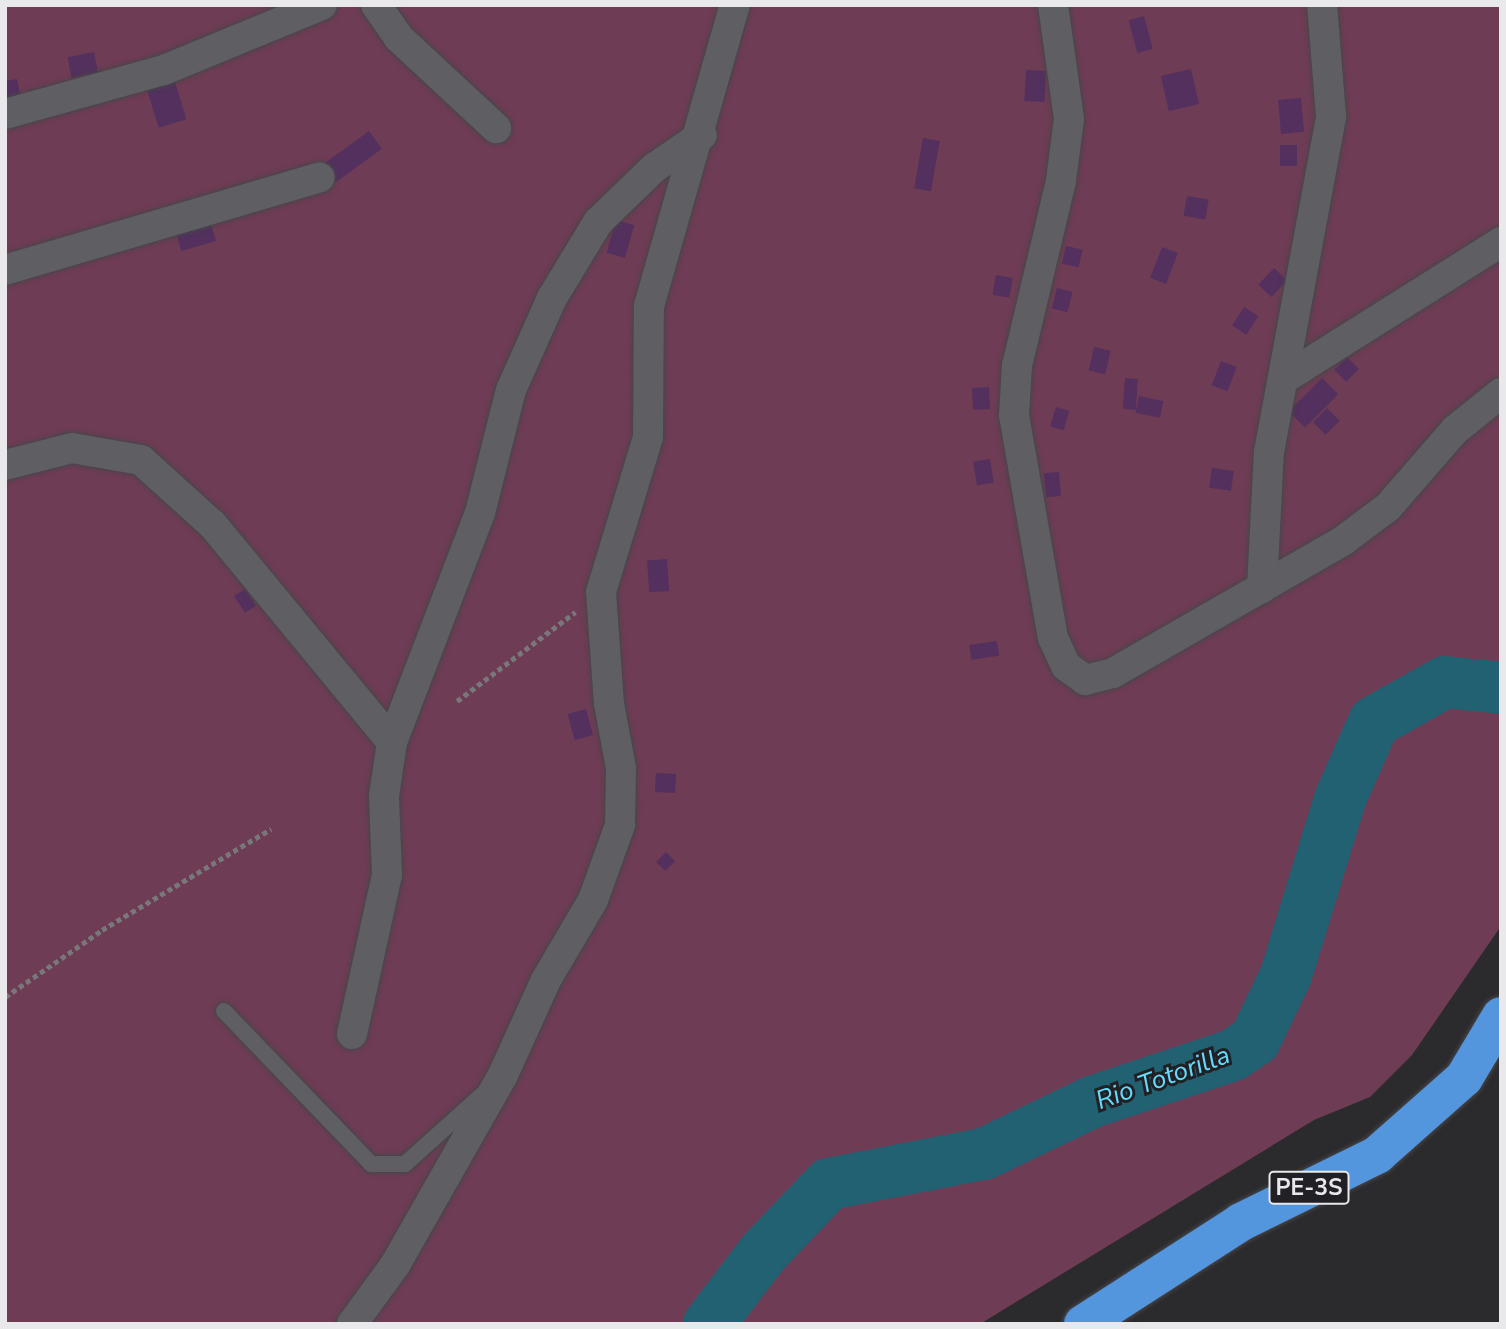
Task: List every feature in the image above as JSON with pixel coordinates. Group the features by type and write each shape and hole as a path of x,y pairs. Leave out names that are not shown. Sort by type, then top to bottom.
{"highway":[{"name":"PE-3S","path":"1083,1324 1241,1222 1377,1154 1464,1078 1501,1016"}],"street":[{"path":"5,114 164,70 322,5"},
{"path":"376,5 398,37 496,128"},
{"path":"352,1324 395,1265 502,1077 546,980 593,900 620,825 621,768 609,704 601,592 648,437 649,306 702,135 735,5"},
{"path":"1053,5 1069,119 1061,181 1017,365 1014,415 1053,638 1066,666 1085,680 1113,673 1262,587 1388,507 1455,430 1501,393"},
{"path":"1262,587 1269,452 1285,378 1331,116 1322,5"},
{"path":"352,1034 387,875 384,796 392,742 480,513 511,390 552,298 622,195 702,135"},
{"path":"5,270 320,177"},
{"path":"1285,378 1501,242"},
{"path":"5,465 72,448 141,460 213,525 392,742"}],"lane":[{"path":"223,1011 320,1116 371,1164 388,1168 405,1164 502,1077"}],"path":[{"path":"457,701 601,592"},
{"path":"5,997 102,930 271,829"}],"shaded area":[{"path":"5,5 1501,5 1501,926 1412,1055 1370,1097 1314,1120 980,1324 5,1324"}],"building":[{"path":"1144,16 1153,49 1137,53 1129,20"},
{"path":"94,52 98,73 72,78 67,57"},
{"path":"1191,69 1199,104 1169,111 1161,76"},
{"path":"1026,70 1046,71 1044,102 1024,101"},
{"path":"17,79 22,104 5,108 5,81"},
{"path":"175,82 186,119 159,128 147,90"},
{"path":"1301,98 1304,132 1281,134 1278,100"},
{"path":"369,131 382,149 336,182 323,165"},
{"path":"923,138 940,141 931,191 914,188"},
{"path":"1280,145 1297,145 1297,166 1280,166"},
{"path":"1187,196 1209,200 1205,220 1184,216"},
{"path":"209,217 216,241 181,251 174,227"},
{"path":"616,220 634,225 625,258 607,253"},
{"path":"1066,246 1083,250 1079,267 1062,264"},
{"path":"1162,247 1178,253 1166,284 1150,278"},
{"path":"1274,268 1287,280 1271,297 1258,285"},
{"path":"996,275 1013,278 1009,298 993,295"},
{"path":"1057,288 1073,292 1067,312 1052,308"},
{"path":"1244,307 1258,316 1246,335 1232,325"},
{"path":"1094,347 1111,351 1105,374 1089,370"},
{"path":"1347,357 1359,369 1346,382 1334,370"},
{"path":"1221,361 1237,367 1228,391 1212,385"},
{"path":"1125,378 1138,379 1136,410 1123,409"},
{"path":"1322,378 1338,394 1305,427 1289,411"},
{"path":"989,387 990,409 973,410 972,388"},
{"path":"1139,396 1163,401 1160,418 1135,413"},
{"path":"1056,407 1069,411 1064,430 1050,426"},
{"path":"1327,408 1340,421 1326,435 1313,422"},
{"path":"990,459 994,483 977,485 973,462"},
{"path":"1212,468 1234,471 1231,491 1209,488"},
{"path":"1059,472 1061,496 1046,497 1044,473"},
{"path":"667,559 669,591 649,592 647,560"},
{"path":"245,589 256,606 245,613 234,596"},
{"path":"997,641 999,656 971,660 969,645"},
{"path":"586,709 593,735 575,740 568,714"},
{"path":"656,773 676,774 675,793 655,792"},
{"path":"666,852 675,861 665,871 656,862"}],"waterway":[{"name":"Rio Totorilla","path":"709,1324 763,1253 829,1184 984,1154 1092,1102 1233,1055 1255,1040 1286,975 1340,799 1374,722 1445,682 1501,688"}]}
